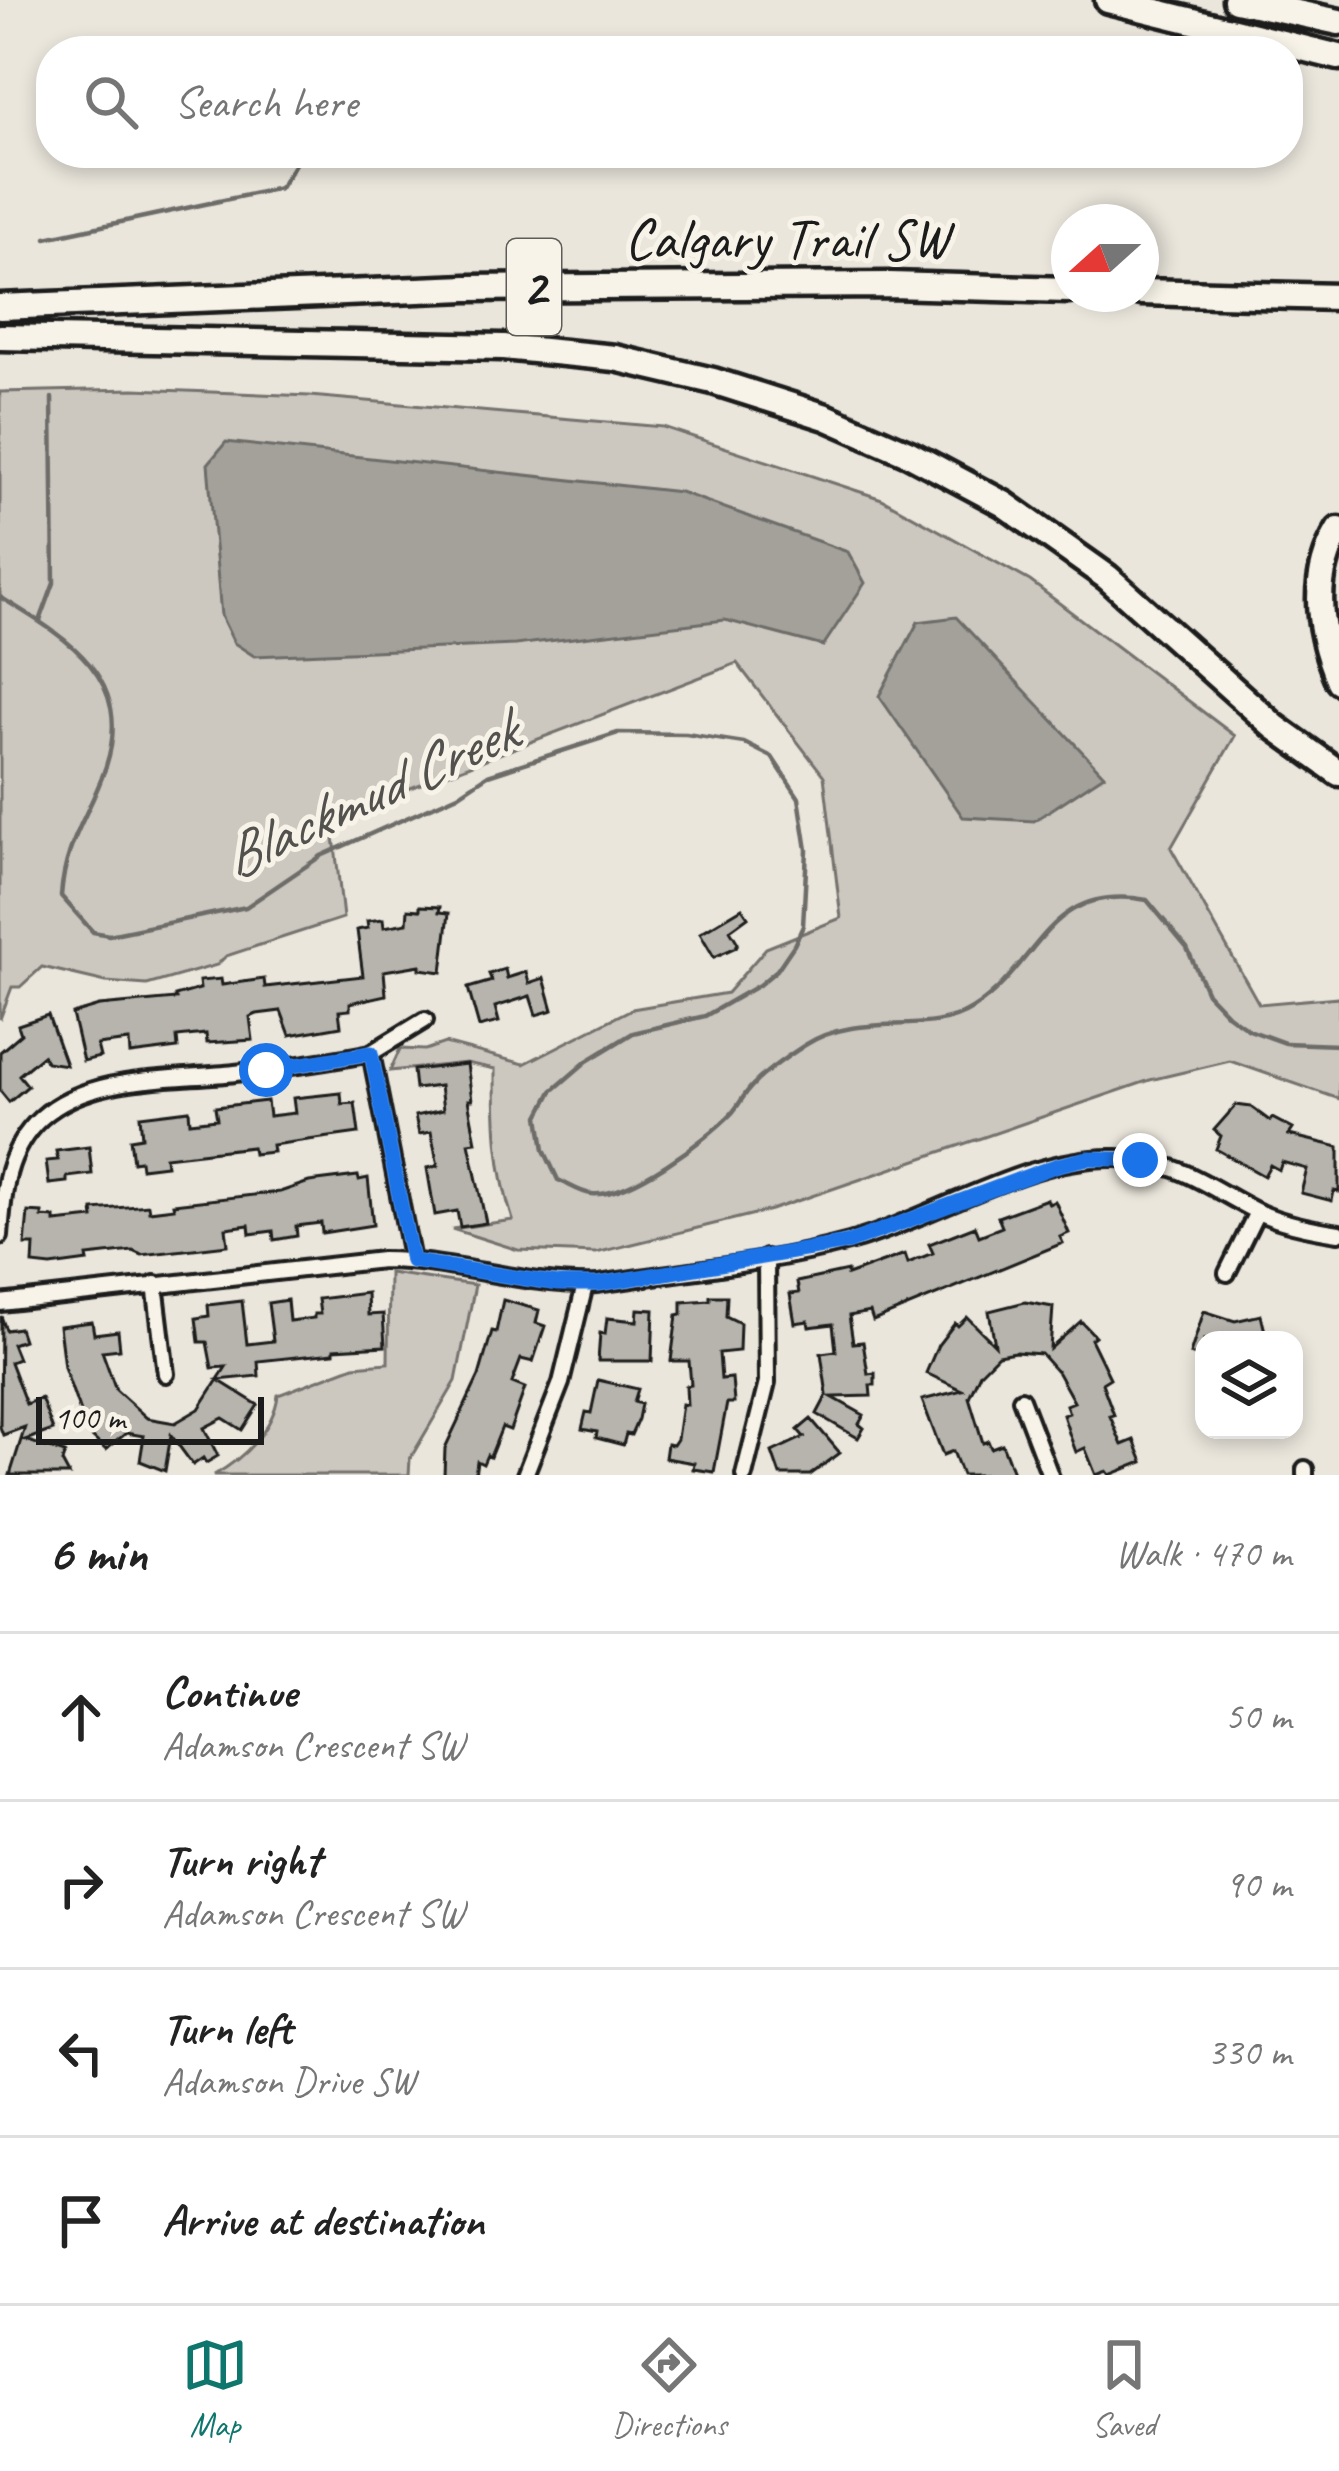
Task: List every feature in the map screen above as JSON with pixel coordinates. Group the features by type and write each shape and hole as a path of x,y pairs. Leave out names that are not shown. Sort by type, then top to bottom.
{"highway":[{"path":"1108,0 1254,36"},
{"path":"1236,0 1339,22"},
{"path":"1303,48 1339,57"},
{"name":"Calgary Trail SW","path":"0,307 467,288 890,285 1051,289"},
{"path":"1159,292 1339,297"},
{"path":"0,337 503,347 615,358 736,388 868,435 1004,504 1107,577 1275,727 1339,773"},
{"path":"1339,530 1320,586 1322,642 1339,681"}],"street":[{"path":"0,1236 4,1185 14,1155 44,1115 75,1096 114,1086 371,1053 425,1020"},
{"path":"371,1053 412,1261"},
{"path":"0,1303 348,1262 412,1261 585,1285 847,1243 1041,1170 1088,1158 1140,1160 1178,1169 1218,1186 1257,1212 1339,1233"},
{"path":"1227,1273 1257,1212"},
{"path":"744,1475 767,1383 766,1258"},
{"path":"155,1284 166,1374"},
{"path":"526,1475 561,1383 585,1285"},
{"path":"1021,1399 1050,1475"}],"shaded area":[{"path":"134,389 310,396 663,427 882,499 1030,581 1235,736 1171,848 1259,1004 1339,997 1339,1099 1230,1061 1150,1080 771,1210 596,1253 518,1250 452,1229 513,1220 500,1164 495,1069 466,1063 390,1071 400,1049 425,1050 445,1043 524,1064 632,1009 727,993 766,948 841,918 824,776 737,663 332,818 343,918 226,956 217,965 147,985 106,982 42,967 20,987 12,987 0,1019 0,392"},
{"path":"226,442 680,492 848,552 865,583 823,646 725,620 515,645 254,656 234,643 221,616 208,464"},
{"path":"956,617 1104,775 1034,821 963,817 879,696 918,622"},
{"path":"389,1273 475,1285 456,1381 410,1459 409,1475 214,1475 255,1442 270,1420 278,1395 354,1366 388,1363"}],"building":[{"path":"420,906 440,907 439,912 449,913 442,972 420,969 420,965 384,971 386,995 350,1003 350,1010 339,1011 341,1026 290,1035 281,1011 257,1014 250,1017 253,1040 207,1043 206,1034 177,1037 178,1048 130,1054 129,1041 97,1045 100,1057 83,1061 72,1014 99,1006 176,999 200,989 199,981 221,979 222,985 264,979 265,987 363,976 357,930 368,928 367,921 383,919 384,927 407,923 408,909 420,910"},
{"path":"742,908 748,917 730,930 736,947 714,957 700,933"},
{"path":"505,969 507,978 526,972 529,983 544,978 553,1010 536,1015 530,996 495,1007 499,1022 479,1027 468,988 492,981 489,974"},
{"path":"48,1015 66,1065 46,1062 43,1055 19,1075 28,1086 9,1102 0,1091 0,1052 21,1034 18,1025"},
{"path":"467,1064 476,1142 469,1143 486,1223 460,1227 457,1211 435,1215 427,1168 438,1166 431,1132 419,1134 415,1116 443,1110 440,1086 415,1089 413,1070"},
{"path":"341,1093 342,1104 355,1103 359,1133 272,1145 273,1152 253,1154 252,1147 165,1157 166,1165 141,1168 140,1161 133,1162 130,1139 142,1137 140,1116 189,1110 190,1122 217,1119 215,1107 267,1101 269,1116 295,1113 293,1098"},
{"path":"1236,1105 1251,1107 1293,1129 1289,1135 1339,1147 1339,1192 1334,1191 1332,1201 1301,1193 1307,1169 1282,1162 1279,1170 1270,1165 1264,1176 1216,1149 1221,1136 1214,1130"},
{"path":"89,1147 92,1174 49,1184 46,1161 58,1160 56,1151"},
{"path":"358,1176 359,1180 368,1178 373,1225 322,1233 321,1223 296,1226 297,1236 274,1240 273,1231 250,1234 249,1225 226,1228 228,1245 87,1256 88,1261 51,1266 33,1264 34,1245 25,1245 28,1212 42,1213 55,1222 94,1218 93,1210 148,1205 149,1211 174,1208 173,1204 280,1192 309,1182"},
{"path":"1047,1199 1049,1204 1055,1201 1069,1233 1060,1237 1063,1243 873,1321 870,1312 849,1316 853,1343 863,1342 868,1374 875,1373 875,1385 870,1385 871,1396 832,1397 864,1415 859,1424 864,1428 858,1438 817,1414 827,1395 821,1353 836,1351 833,1324 809,1327 808,1321 795,1323 790,1294 799,1293 797,1282 847,1271 847,1275 905,1254 908,1263 933,1253 929,1244 975,1226 979,1236 1002,1227 998,1217"},
{"path":"367,1293 368,1315 383,1314 385,1346 258,1361 259,1376 218,1380 258,1405 242,1430 223,1418 204,1428 218,1456 206,1463 203,1458 193,1465 171,1435 165,1471 140,1461 144,1436 126,1433 106,1450 91,1436 94,1432 81,1415 64,1367 59,1326 92,1322 94,1334 118,1331 120,1349 102,1351 116,1390 147,1418 175,1423 199,1409 226,1367 212,1368 207,1342 199,1342 196,1318 209,1316 208,1305 242,1301 247,1344 273,1341 268,1303 287,1300 289,1321 320,1314 318,1299"},
{"path":"710,1296 727,1296 726,1316 740,1323 739,1351 719,1353 721,1379 732,1378 734,1403 727,1403 714,1472 665,1458 667,1444 677,1439 682,1404 687,1405 686,1386 691,1385 689,1361 671,1361 677,1315 682,1314 682,1302 710,1300"},
{"path":"503,1300 539,1310 536,1323 545,1326 533,1362 521,1359 512,1383 525,1388 510,1430 502,1427 490,1457 483,1464 477,1461 475,1475 444,1475 445,1448 479,1376"},
{"path":"1025,1302 1053,1307 1050,1349 1081,1321 1095,1336 1091,1339 1110,1378 1102,1383 1114,1415 1110,1416 1122,1445 1134,1440 1143,1462 1110,1475 1107,1471 1096,1475 1085,1448 1076,1452 1070,1436 1063,1415 1069,1413 1066,1405 1074,1402 1058,1373 1041,1354 1015,1352 998,1355 980,1373 969,1397 983,1443 988,1441 991,1448 1002,1444 1014,1475 962,1475 953,1451 943,1455 922,1400 962,1390 926,1373 938,1345 955,1323 958,1326 967,1317 995,1345 989,1311"},
{"path":"638,1309 654,1310 652,1361 598,1361 600,1333 605,1334 607,1318 637,1321"},
{"path":"1204,1311 1235,1321 1261,1315 1265,1331 1197,1331"},
{"path":"1,1316 6,1330 19,1328 23,1340 12,1344 18,1359 10,1362 26,1404 41,1398 53,1430 25,1440 65,1453 62,1462 69,1475 10,1475 25,1427 3,1435 0,1427"},
{"path":"598,1380 638,1389 634,1402 641,1404 638,1419 623,1445 582,1429"},
{"path":"811,1419 840,1453 810,1475 780,1475 772,1452 804,1437 798,1430"}],"waterway":[{"path":"46,238 280,188 292,168"},
{"path":"40,621 54,583 52,398"},
{"name":"Blackmud Creek","path":"0,597 71,645 103,684 111,708 113,735 106,766 73,843 61,896 93,932 109,935 246,907 321,856 458,795 488,775 618,733 686,734 744,743 772,757 799,798 807,850 803,926 777,970 759,985 705,1016 633,1033 587,1061 552,1091 539,1116 544,1150 558,1180 583,1192 608,1193 666,1165 732,1113 765,1074 826,1035 870,1026 935,1022 972,1009 995,991 1047,931 1086,903 1113,898 1147,900 1187,948 1207,993 1228,1015 1249,1030 1285,1043 1339,1045"}],"route":[{"path":"266,1070 371,1053 412,1261 558,1284 598,1284 847,1243 1058,1165 1088,1158 1140,1160"}]}
